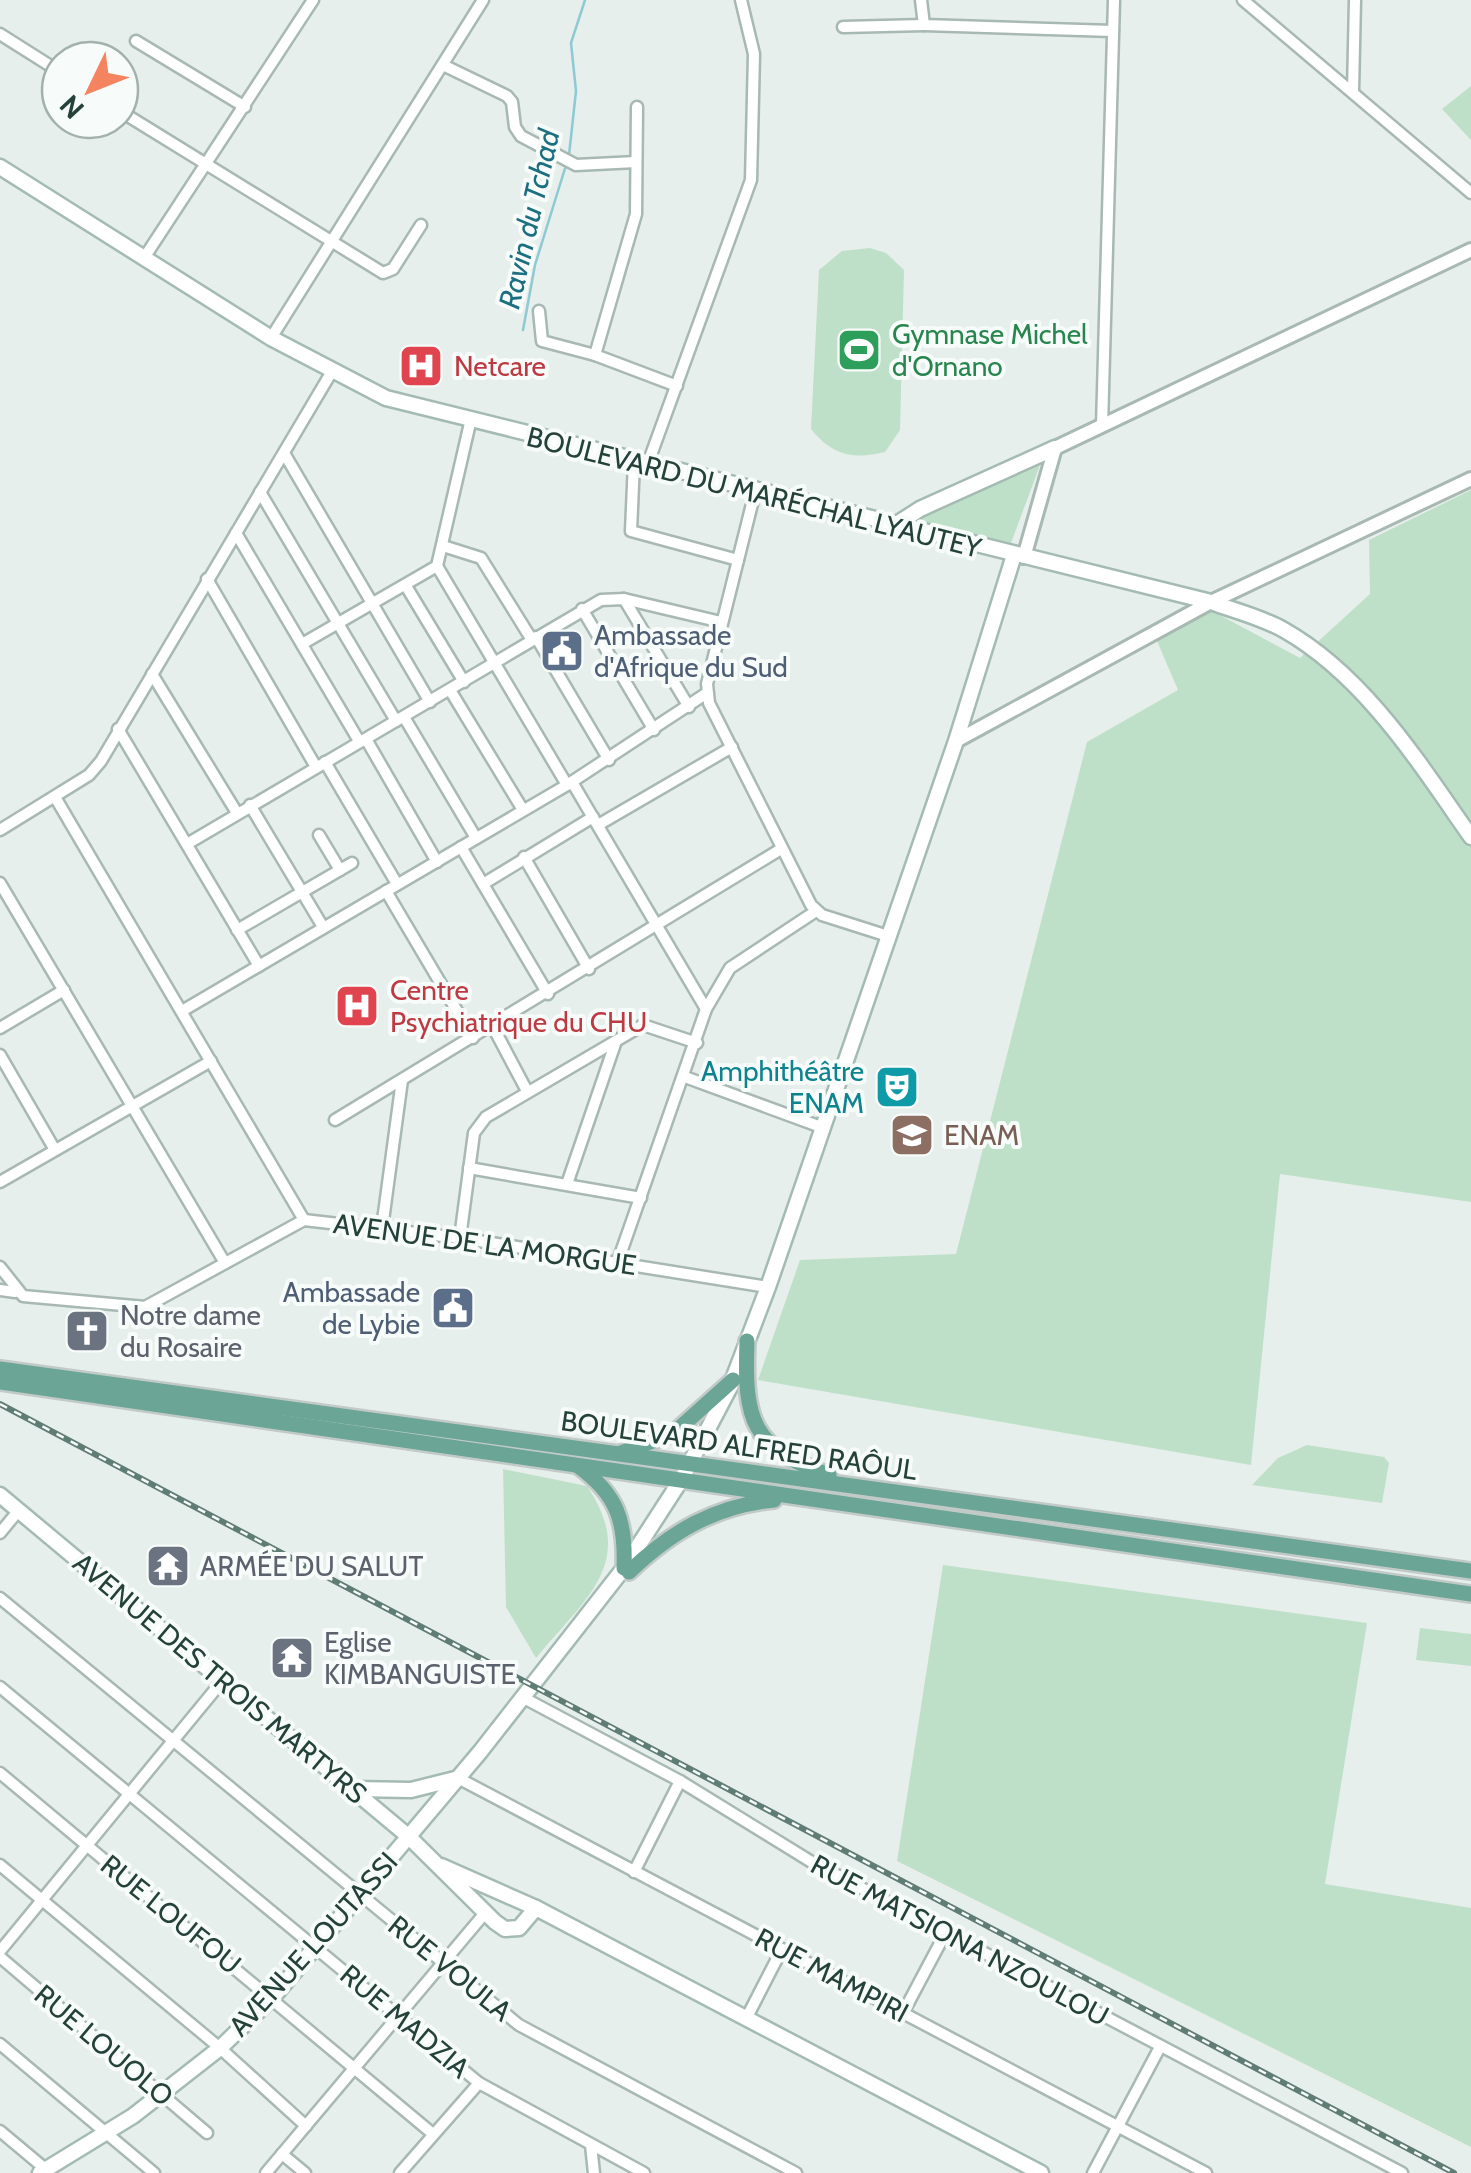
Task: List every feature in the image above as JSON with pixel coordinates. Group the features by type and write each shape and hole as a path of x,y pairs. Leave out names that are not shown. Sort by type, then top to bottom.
{"main road":[{"name":"BOULEVARD DU MARÉCHAL LYAUTEY","path":"0,166 271,338 331,373 386,398 470,423 1211,602 1282,629 1348,678 1471,838"},
{"path":"895,525 920,508 1055,448"},
{"path":"993,550 1008,574"},
{"path":"1002,603 1008,574 1019,556"},
{"path":"1002,603 1019,556"},
{"name":"AVENUE LOUTASSI","path":"45,2172 108,2134 162,2094 220,2048 272,1997 458,1778 626,1570 685,1481 733,1380 768,1286 1002,603"},
{"path":"748,1341 746,1382 758,1434 794,1463 862,1486"},
{"name":"BOULEVARD ALFRED RAÔUL","path":"2,1378 862,1486 1471,1572"},
{"name":"BOULEVARD ALFRED RAÔUL","path":"2,1378 1471,1594"},
{"path":"616,1454 674,1433 733,1380"},
{"path":"575,1464 598,1480 618,1507 624,1526 626,1570"},
{"name":"AVENUE DES TROIS MARTYRS","path":"0,1494 408,1836 484,1913"},
{"path":"626,1570 668,1536 692,1523 738,1506 799,1498"},
{"path":"352,1789 410,1790 458,1778"},
{"name":"AVENUE DES TROIS MARTYRS","path":"438,1865 536,1908 1042,2173"},
{"path":"484,1913 511,1930 529,1920 536,1908"}],"street":[{"path":"144,258 208,167 313,0"},
{"path":"271,338 484,0"},
{"path":"738,560 632,531 640,464 677,386 751,180 754,54 742,0"},
{"path":"921,0 924,25"},
{"path":"1102,426 1114,0"},
{"path":"1243,0 1471,193"},
{"path":"1353,92 1354,0"},
{"path":"844,27 1113,30"},
{"path":"0,34 40,59"},
{"path":"140,43 245,107"},
{"path":"443,65 507,96 518,132 558,156 576,165 636,162"},
{"path":"595,355 636,214 637,107"},
{"path":"140,124 387,273 422,225"},
{"path":"1019,556 1055,448 1471,250"},
{"path":"539,311 542,342 595,355 677,386"},
{"path":"0,830 94,770 331,373"},
{"path":"302,644 372,607 436,566 470,423"},
{"path":"284,453 430,702"},
{"path":"956,741 1211,602 1471,479"},
{"path":"260,492 339,625 476,838"},
{"path":"755,492 707,693 781,849 816,911 888,936"},
{"path":"236,534 436,862"},
{"path":"443,546 480,558 609,760"},
{"path":"436,566 595,821 706,1009"},
{"path":"207,579 392,888 473,1038"},
{"path":"406,586 464,682"},
{"path":"187,844 601,600 624,599 722,622"},
{"path":"624,599 688,707"},
{"path":"582,609 654,730"},
{"path":"152,674 237,813"},
{"path":"450,690 522,810"},
{"path":"182,1011 570,784 707,693"},
{"path":"118,729 259,966"},
{"path":"483,884 524,857 732,747"},
{"path":"55,797 304,1220"},
{"path":"250,805 323,927"},
{"path":"319,834 340,870"},
{"path":"461,847 548,994"},
{"path":"335,1120 781,849"},
{"path":"524,857 589,969"},
{"path":"238,930 352,863"},
{"path":"0,883 225,1263"},
{"path":"618,1262 706,1009 730,968 816,911"},
{"path":"0,1028 64,990"},
{"path":"460,1238 479,1124 527,1091 647,1024 696,1044"},
{"path":"493,1027 527,1091"},
{"path":"567,1184 616,1040"},
{"path":"0,1055 56,1150"},
{"path":"0,1182 211,1061"},
{"path":"684,1077 821,1127"},
{"path":"382,1228 402,1080"},
{"path":"469,1168 642,1198"},
{"name":"AVENUE DE LA MORGUE","path":"0,1290 144,1307 304,1220 460,1238 768,1286"},
{"path":"0,1267 16,1292"},
{"path":"0,1533 19,1510"},
{"name":"RUE VOULA","path":"0,1598 519,2025 796,2173"},
{"path":"0,1954 224,1680"},
{"name":"RUE MADZIA","path":"0,1686 479,2082 644,2173"},
{"name":"RUE MATSIONA NZOULOU","path":"522,1698 680,1782 810,1861 1402,2173"},
{"name":"RUE LOUFOU","path":"0,1774 433,2134"},
{"name":"RUE MAMPIRI","path":"458,1778 1206,2173"},
{"path":"634,1872 680,1782"},
{"path":"0,1865 220,2048 306,2126"},
{"path":"266,2173 484,1913"},
{"path":"904,2013 946,1932"},
{"path":"746,2019 782,1949"},
{"name":"RUE LOUOLO","path":"0,1954 207,2134"},
{"path":"0,2044 154,2173"},
{"path":"1094,2173 1160,2047"},
{"path":"400,2173 479,2082"},
{"path":"0,2132 45,2172"},
{"path":"591,2145 596,2170"},
{"path":"282,2154 305,2173"}],"green space":[{"path":"1471,86 1471,140 1442,109"},
{"name":"Gymnase Michel d'Ornano","path":"870,248 886,253 904,270 900,430 885,452 853,455 835,450 811,429 819,270 842,251"},
{"path":"1037,460 1040,465 1011,543 919,522 919,515"},
{"path":"1471,490 1471,1202 1280,1174 1251,1465 758,1380 800,1260 956,1254 1087,742 1178,690 1157,641 1212,611 1300,658 1370,594 1369,540"},
{"path":"1307,1445 1384,1457 1389,1463 1382,1503 1252,1485 1278,1458"},
{"path":"503,1469 587,1486 602,1513 608,1537 599,1579 536,1658 506,1607"},
{"path":"943,1565 1367,1623 1325,1884 1471,1908 1471,2147 897,1861"},
{"path":"1420,1628 1471,1634 1471,1666 1416,1660"}],"waterway":[{"name":"Ravin du Tchad","path":"569,155 576,91 571,43 585,0"},
{"name":"Ravin du Tchad","path":"523,330 535,265 567,162"}],"railway":[{"path":"0,1404 1454,2173"}],"place":[{"name":"Gymnase Michel d'Ornano","path":"859,350"},
{"name":"Netcare","path":"421,366"},
{"name":"Ambassade d'Afrique du Sud","path":"562,651"},
{"name":"Centre Psychiatrique du CHU","path":"357,1006"},
{"name":"Amphithéâtre ENAM","path":"897,1087"},
{"name":"ENAM","path":"912,1135"},
{"name":"Ambassade de Lybie","path":"453,1308"},
{"name":"Notre dame du Rosaire","path":"87,1331"},
{"name":"ARMÉE DU SALUT","path":"168,1566"},
{"name":"Eglise KIMBANGUISTE","path":"292,1658"}]}
